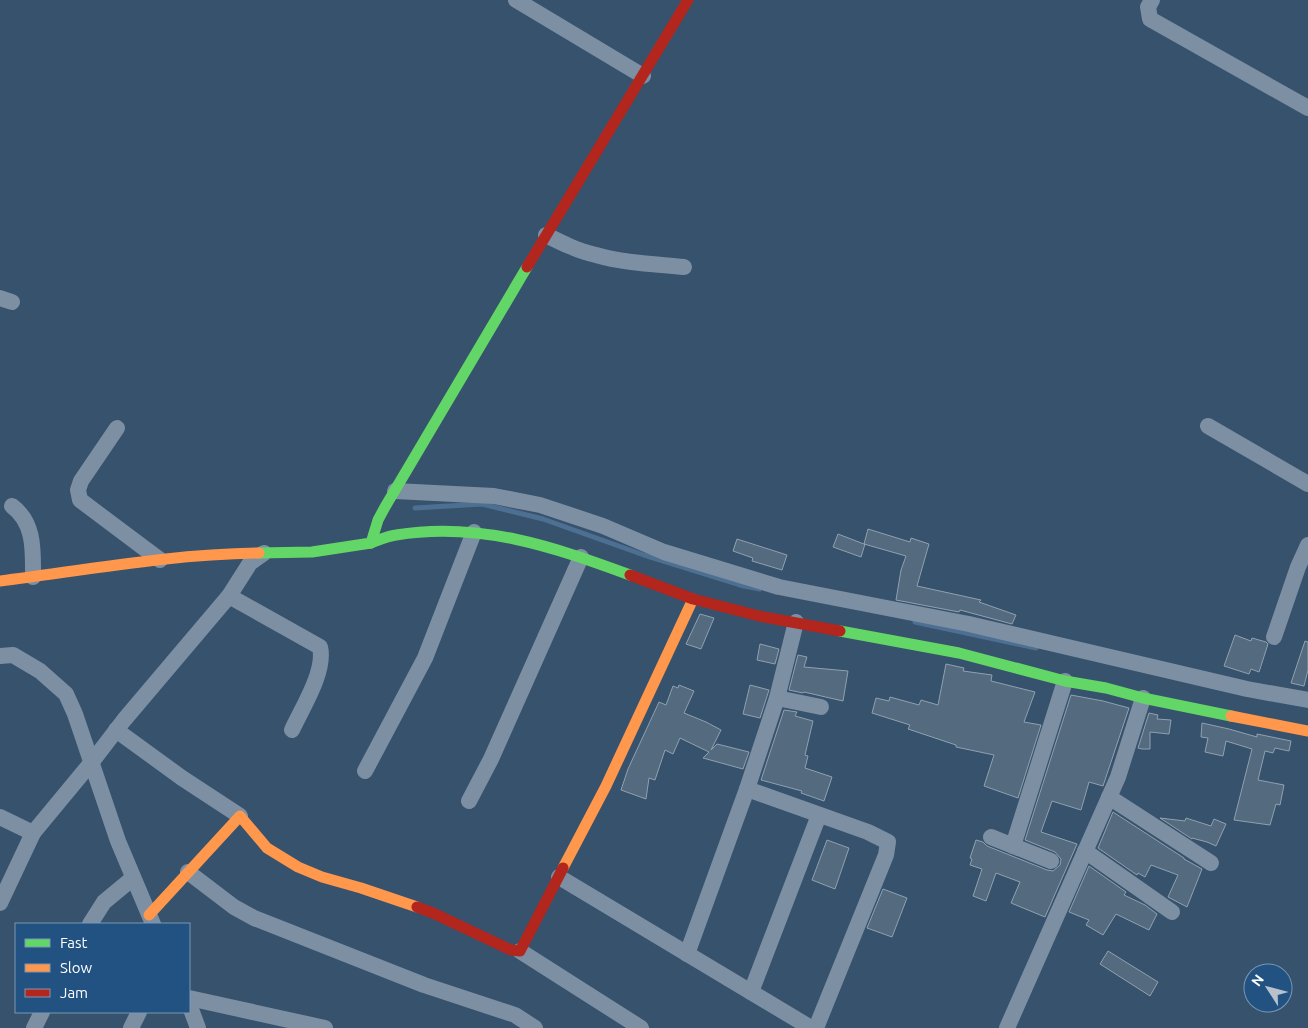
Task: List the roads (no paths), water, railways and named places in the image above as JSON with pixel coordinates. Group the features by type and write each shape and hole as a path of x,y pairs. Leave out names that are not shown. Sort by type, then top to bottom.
{"street":[{"path":"516,0 642,76"},
{"path":"371,543 378,520 546,235 688,0"},
{"path":"1152,0 1148,7 1150,19 1308,108"},
{"path":"546,235 570,247 595,255 623,261 684,267"},
{"path":"1208,426 1308,484"},
{"path":"117,428 81,481 78,490 80,500 160,560"},
{"path":"395,491 494,496 540,504 603,526 664,552 779,587 969,624 1238,686 1308,700"},
{"path":"12,506 19,511 29,526 33,543 33,577"},
{"path":"0,581 225,553 312,552 371,543 395,535 430,532 474,532 540,544 582,557 693,599 759,616 959,654 1143,698 1308,730"},
{"path":"365,771 425,658 474,532"},
{"path":"1274,637 1298,567 1308,545"},
{"path":"0,903 33,833 116,730 229,596 250,563 264,553"},
{"path":"469,801 491,758 582,557"},
{"path":"229,596 320,647 322,656 316,677 292,730"},
{"path":"520,951 606,786 693,599"},
{"path":"687,954 747,789 777,698 796,622"},
{"path":"0,656 13,655 40,671 66,694 75,714 118,841 151,920"},
{"path":"1012,846 1065,680"},
{"path":"777,698 821,707"},
{"path":"1006,1028 1118,776 1143,698"},
{"path":"116,730 182,778 240,816 256,838 267,848 298,867 322,877 418,907 465,927 511,950 520,951 641,1028"},
{"path":"747,789 868,832 888,842 886,855 816,1028"},
{"path":"1109,797 1211,863"},
{"path":"751,992 819,815"},
{"path":"151,920 188,872 240,816"},
{"path":"0,817 33,833"},
{"path":"991,837 1051,861"},
{"path":"1085,851 1172,912"},
{"path":"188,872 234,907 254,918 424,985 515,1015 535,1028"},
{"path":"559,877 811,1028"},
{"path":"91,923 104,902 134,878"},
{"path":"190,998 325,1028"},
{"path":"190,1007 198,1028"},
{"path":"34,1028 42,1013"},
{"path":"131,1028 138,1013"}],"waterway":[{"path":"415,508 482,504 543,519 644,555 744,586 760,589"},
{"path":"915,622 1036,648"}]}
